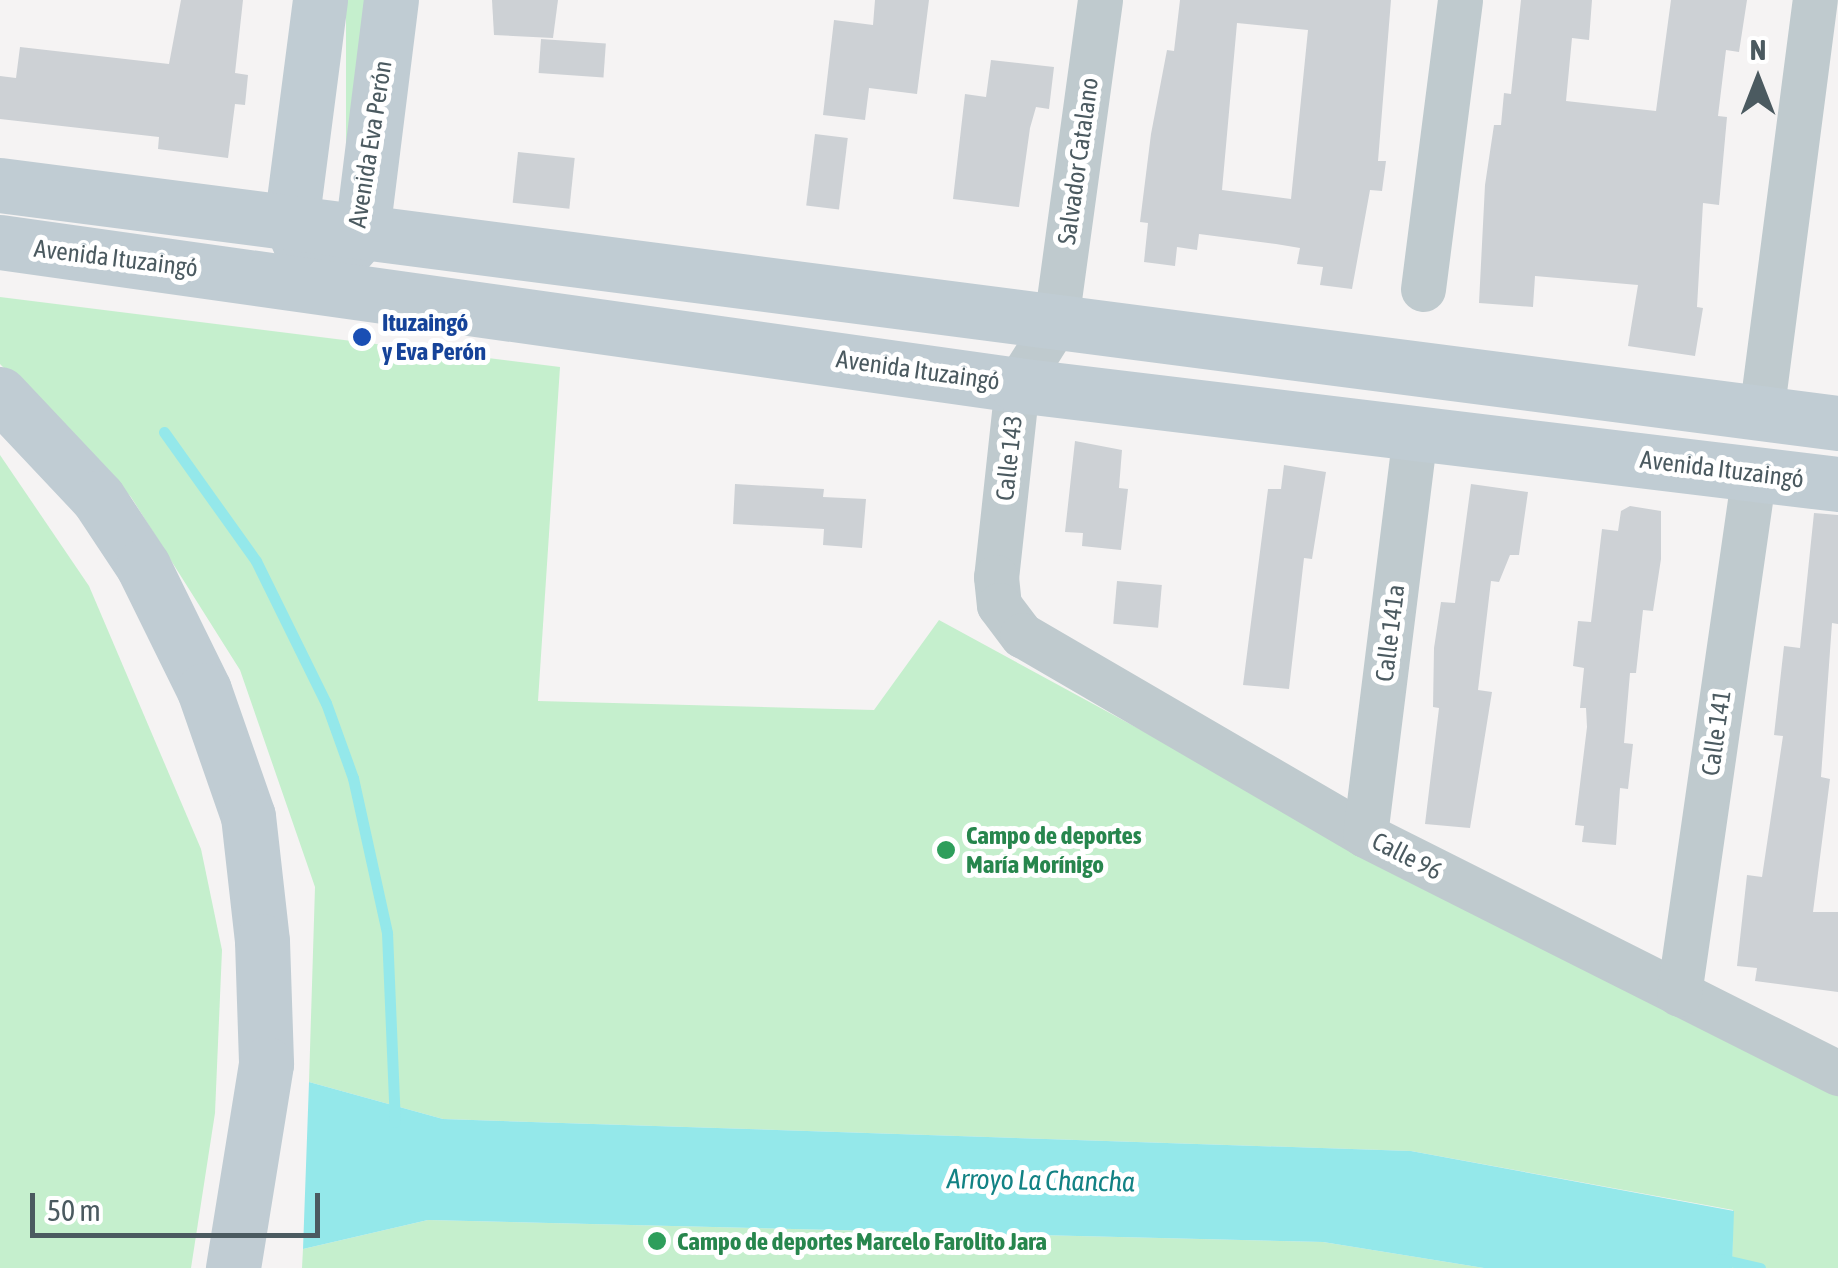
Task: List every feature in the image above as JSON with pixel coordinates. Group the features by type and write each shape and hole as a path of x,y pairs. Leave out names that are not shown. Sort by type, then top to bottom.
{"main road":[{"path":"317,284 291,223 320,0"},
{"name":"Avenida Eva Perón","path":"317,284 362,232 391,0"},
{"path":"0,185 1838,423"},
{"name":"Avenida Ituzaingó","path":"0,242 1016,384 1838,484"},
{"path":"0,394 98,498 144,566 204,690 248,816 262,941 266,1064 233,1268"}],"street":[{"name":"Salvador Catalano","path":"1056,323 1100,0"},
{"path":"1423,289 1460,0"},
{"path":"1762,414 1814,0"},
{"name":"Calle 143","path":"999,605 1016,384 1056,323"},
{"name":"Calle 141a","path":"1366,835 1415,431"},
{"name":"Calle 141","path":"1678,994 1754,473"},
{"name":"Calle 96","path":"999,605 1022,635 1366,835 1838,1073"}],"green space":[{"path":"346,0 371,0 371,214 346,214"},
{"path":"0,297 560,367 538,701 874,710 939,620 1525,939 1838,1094 1838,1268 1732,1268 1733,1210 1411,1151 443,1119 309,1082 315,887 240,670 131,497 0,364"},
{"path":"0,455 89,586 201,849 222,950 215,1113 191,1268 0,1268"},
{"name":"Campo de deportes Marcelo Farolito Jara","path":"428,1220 1323,1242 1484,1268 302,1268 303,1249"}],"water":[{"path":"309,1082 443,1119 1411,1151 1734,1211 1732,1268 1484,1268 1323,1242 428,1220 303,1249"}],"building":[{"path":"181,0 243,0 235,73 248,75 245,105 235,104 228,158 158,149 159,137 0,119 0,76 16,78 20,47 169,64"},
{"path":"492,0 558,0 553,38 494,35"},
{"path":"875,0 929,0 917,94 869,88 865,120 823,115 834,20 873,25"},
{"path":"1180,0 1391,0 1378,161 1386,161 1382,191 1370,190 1352,289 1320,285 1323,267 1297,264 1300,248 1199,234 1197,250 1177,247 1175,266 1144,262 1148,223 1140,222 1151,134 1167,50 1174,51","holes":["1237,23 1308,30 1291,199 1222,190"]},
{"path":"1521,0 1592,0 1589,40 1572,38 1566,101 1656,111 1671,0 1747,0 1739,52 1726,50 1718,116 1727,117 1719,205 1703,203 1697,307 1703,308 1695,356 1628,346 1638,285 1535,276 1533,307 1479,303 1485,185 1494,125 1501,125 1504,93 1511,94"},
{"path":"541,39 606,44 603,77 539,73"},
{"path":"991,60 1054,67 1049,109 1036,107 1030,128 1019,207 953,199 965,94 986,97"},
{"path":"815,134 848,138 839,209 806,205"},
{"path":"518,152 575,158 569,209 513,203"},
{"path":"1075,441 1122,450 1119,488 1128,489 1121,550 1082,546 1083,533 1065,532"},
{"path":"1284,465 1326,472 1312,559 1304,558 1289,689 1243,685 1268,489 1281,489"},
{"path":"735,484 824,489 823,497 866,499 862,548 823,545 824,529 733,524"},
{"path":"1471,484 1528,492 1519,555 1510,555 1499,582 1491,581 1478,690 1492,692 1470,828 1425,824 1439,708 1433,707 1434,648 1441,602 1455,603"},
{"path":"1630,506 1661,511 1661,559 1653,611 1643,610 1636,673 1630,673 1624,743 1633,744 1628,789 1620,788 1616,845 1582,842 1584,826 1575,825 1587,727 1586,708 1580,708 1584,668 1573,666 1578,621 1591,622 1602,529 1618,531 1621,511"},
{"path":"1814,513 1838,515 1838,624 1832,623 1821,777 1830,779 1813,912 1838,912 1838,992 1755,981 1757,968 1737,966 1747,875 1762,877 1783,736 1774,735 1784,646 1800,648"},
{"path":"1117,581 1162,585 1158,628 1113,624"}],"waterway":[{"path":"164,432 256,561 326,703 353,778 387,933 395,1122"},
{"name":"Arroyo La Chancha","path":"1721,1259 1760,1268"}],"place":[{"name":"Ituzaingó y Eva Perón","path":"362,337"},
{"name":"Campo de deportes María Morínigo","path":"946,850"},
{"name":"Campo de deportes Marcelo Farolito Jara","path":"657,1241"}]}
